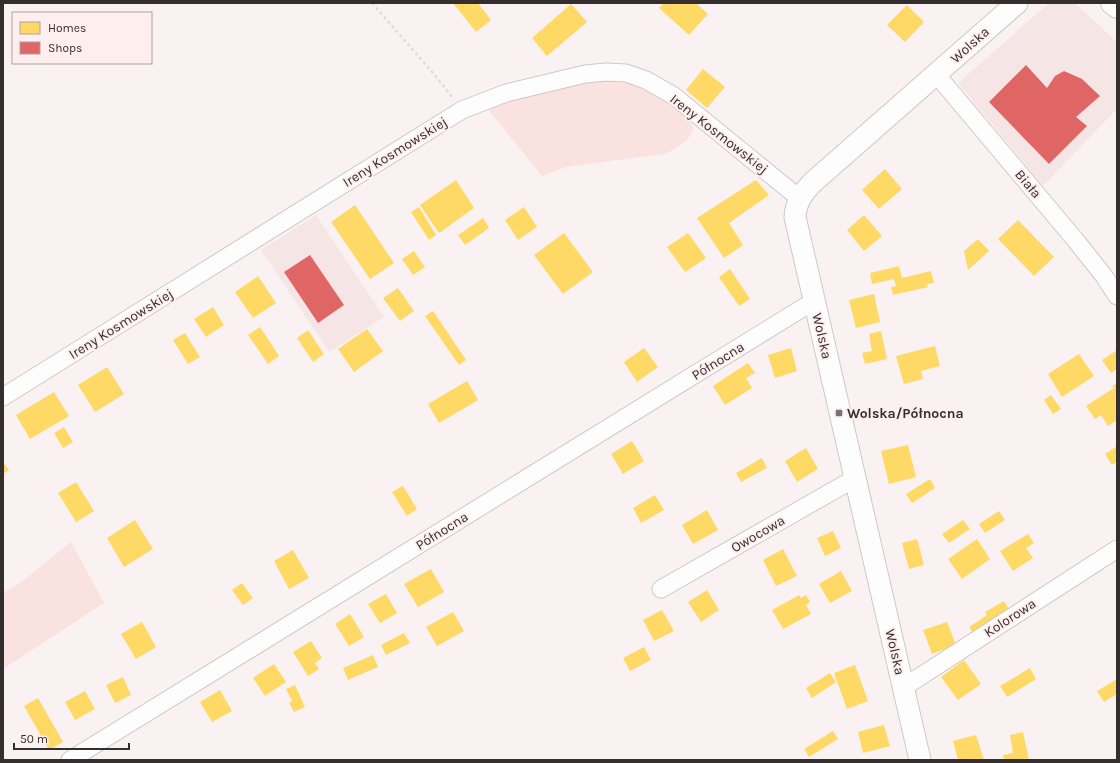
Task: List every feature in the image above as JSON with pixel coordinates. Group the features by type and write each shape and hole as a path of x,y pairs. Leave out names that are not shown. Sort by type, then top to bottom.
{"main road":[{"path":"1112,3 1117,7"}],"street":[{"name":"Wolska","path":"916,758 904,687 814,302 795,217 796,207 799,198 812,183 1017,3"},
{"name":"Ireny Kosmowskiej","path":"3,397 462,110 506,93 585,74 606,72 626,73 646,80 674,96 799,198"},
{"name":"Biała","path":"936,74 1077,242 1104,276 1117,296"},
{"name":"Północna","path":"70,760 814,302"},
{"name":"Owocowa","path":"661,589 838,488 855,481"},
{"name":"Kolorowa","path":"904,687 1117,549"}],"path":[{"path":"372,3 433,73 462,110"}],"shaded area":[{"path":"1049,3 1075,3 1117,42 1117,109 1043,186 958,83"},
{"path":"600,79 632,85 642,88 654,95 686,118 693,128 690,136 677,147 664,154 566,167 542,176 487,108 534,94"},
{"path":"316,215 384,317 329,352 261,250"},
{"path":"71,542 104,603 3,669 3,593 24,580"}],"building: Homes":[{"path":"453,3 478,3 491,20 476,32"},
{"path":"664,3 696,3 708,14 689,35 659,8"},
{"path":"571,4 587,22 547,56 532,38"},
{"path":"907,5 924,22 905,42 887,25"},
{"path":"703,69 725,87 707,108 686,90"},
{"path":"885,169 902,189 879,209 862,190"},
{"path":"456,180 474,208 439,233 420,205"},
{"path":"756,180 769,195 729,223 743,245 724,258 697,218"},
{"path":"355,205 394,263 370,279 331,222"},
{"path":"419,207 436,235 429,240 411,212"},
{"path":"524,207 537,227 518,240 505,220"},
{"path":"864,215 882,236 864,251 847,230"},
{"path":"483,218 489,228 465,245 458,235"},
{"path":"1018,220 1054,257 1034,276 998,239"},
{"path":"564,233 593,272 563,294 534,255"},
{"path":"688,233 706,258 685,272 667,247"},
{"path":"978,239 989,251 968,270 964,251"},
{"path":"414,251 425,267 413,275 402,259"},
{"path":"899,266 902,278 931,271 934,283 927,284 928,287 893,295 891,287 896,286 894,279 872,284 870,273"},
{"path":"730,269 750,299 739,306 719,277"},
{"path":"258,276 276,303 253,318 235,292"},
{"path":"398,288 414,311 400,321 383,298"},
{"path":"874,294 880,322 856,328 849,300"},
{"path":"213,307 224,325 206,337 194,319"},
{"path":"433,311 466,360 459,365 425,316"},
{"path":"260,327 279,356 268,364 248,335"},
{"path":"367,329 383,351 354,372 338,349"},
{"path":"308,330 324,354 313,362 297,338"},
{"path":"881,331 887,359 865,364 862,353 872,351 869,334"},
{"path":"185,333 200,357 188,364 173,340"},
{"path":"935,346 940,366 921,371 923,379 904,384 896,356"},
{"path":"644,348 658,367 637,382 624,362"},
{"path":"791,348 797,371 775,378 768,355"},
{"path":"1117,350 1117,369 1111,373 1102,360"},
{"path":"1079,354 1094,376 1062,397 1048,374"},
{"path":"748,363 755,373 746,378 752,388 725,405 713,386"},
{"path":"107,367 124,394 95,412 78,385"},
{"path":"467,381 478,400 439,423 428,404"},
{"path":"1117,383 1117,420 1108,426 1101,415 1095,419 1086,406 1114,388 1112,386"},
{"path":"54,392 69,416 30,439 16,415"},
{"path":"1051,395 1061,409 1053,414 1044,400"},
{"path":"64,427 73,442 63,448 54,433"},
{"path":"632,441 644,461 623,474 611,454"},
{"path":"908,445 916,477 889,484 881,451"},
{"path":"1117,446 1117,462 1112,465 1105,454"},
{"path":"806,448 818,469 797,482 785,461"},
{"path":"762,458 767,468 741,482 736,473"},
{"path":"3,462 9,470 3,474"},
{"path":"930,479 935,488 912,503 906,494"},
{"path":"76,482 94,511 76,522 58,493"},
{"path":"403,486 417,509 407,516 392,492"},
{"path":"655,495 664,510 641,523 633,508"},
{"path":"707,510 718,530 693,544 682,525"},
{"path":"999,511 1005,520 985,533 979,524"},
{"path":"135,520 153,549 124,567 107,538"},
{"path":"963,520 970,529 949,543 942,534"},
{"path":"833,531 841,548 825,556 817,538"},
{"path":"1028,534 1034,543 1026,548 1033,558 1013,571 1000,551"},
{"path":"917,539 924,565 909,569 902,543"},
{"path":"977,539 990,559 962,579 948,559"},
{"path":"783,549 797,576 776,586 763,560"},
{"path":"293,550 309,578 289,589 274,561"},
{"path":"431,569 444,592 418,607 404,584"},
{"path":"841,571 852,591 830,603 819,584"},
{"path":"242,583 253,598 243,605 232,590"},
{"path":"707,590 719,610 701,622 688,602"},
{"path":"386,594 397,613 380,623 368,604"},
{"path":"799,595 801,598 806,595 810,602 806,605 811,614 783,629 772,610"},
{"path":"1004,601 1011,613 975,636 969,627 987,615 985,612"},
{"path":"662,610 674,631 654,641 643,620"},
{"path":"453,612 464,631 437,646 426,627"},
{"path":"350,614 364,637 349,646 335,624"},
{"path":"142,622 156,647 136,659 121,634"},
{"path":"947,622 956,645 932,654 923,630"},
{"path":"404,633 410,643 386,655 381,645"},
{"path":"311,641 322,658 315,663 319,669 308,676 293,652"},
{"path":"644,647 651,660 630,671 623,658"},
{"path":"373,655 378,667 348,680 343,668"},
{"path":"964,660 981,684 958,700 941,677"},
{"path":"274,664 286,682 265,696 253,678"},
{"path":"855,665 868,701 847,709 834,673"},
{"path":"1030,668 1036,679 1007,697 1000,686"},
{"path":"830,673 836,682 812,698 806,688"},
{"path":"123,677 131,695 115,703 106,685"},
{"path":"1117,679 1117,694 1104,702 1097,691"},
{"path":"295,685 305,707 294,712 289,703 292,701 286,689"},
{"path":"220,690 232,711 212,722 200,702"},
{"path":"85,691 95,709 75,720 65,702"},
{"path":"38,698 63,742 49,750 24,706"},
{"path":"884,725 890,746 863,753 858,732"},
{"path":"833,731 838,739 809,757 804,749"},
{"path":"1023,732 1029,760 1004,760 1003,755 1013,753 1010,735"},
{"path":"976,735 984,760 958,760 953,741"}],"building: Shops":[{"path":"1026,65 1047,88 1055,76 1064,71 1082,79 1100,96 1076,117 1087,126 1049,164 989,102"},
{"path":"310,255 344,305 318,323 284,272"}],"place":[{"name":"Wolska/Północna","path":"839,413"}]}
